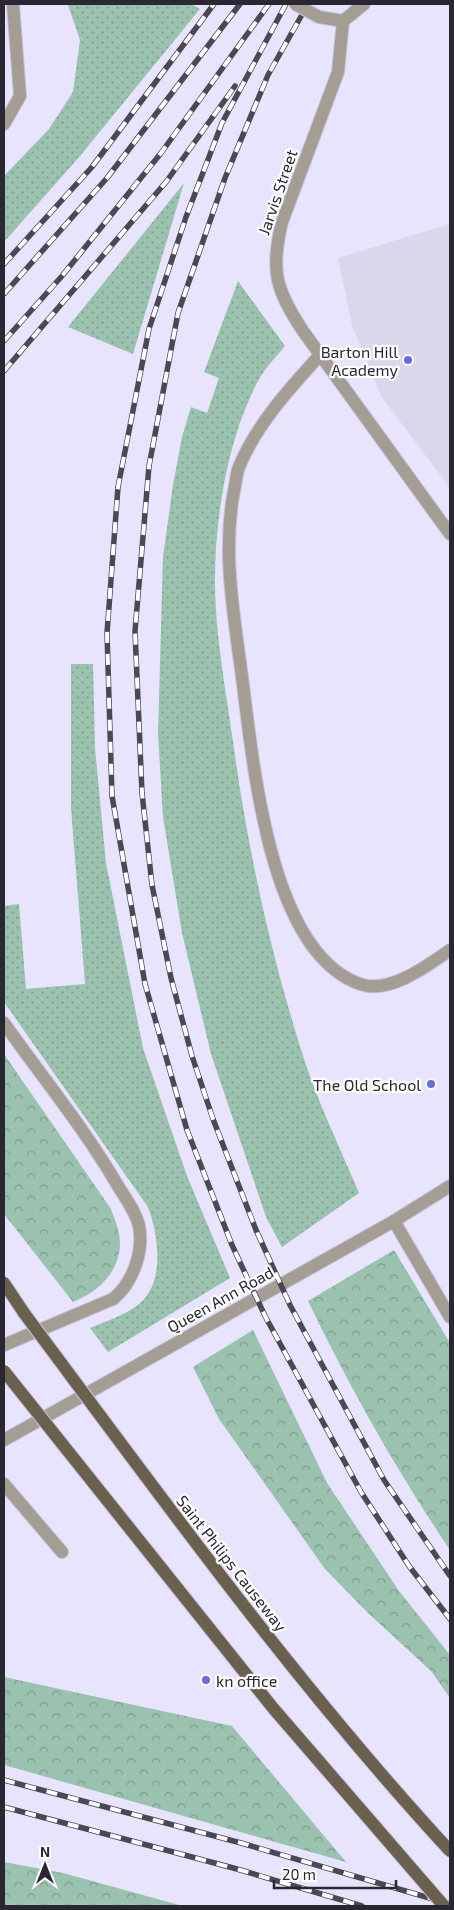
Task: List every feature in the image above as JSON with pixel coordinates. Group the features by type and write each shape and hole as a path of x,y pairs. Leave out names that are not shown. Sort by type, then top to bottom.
{"main road":[{"name":"Saint Philips Causeway","path":"4,1283 24,1313 170,1509 302,1679 450,1851"},
{"path":"4,1371 273,1708 444,1906"}],"street":[{"path":"4,12 12,4"},
{"path":"4,124 20,96 12,4"},
{"path":"295,4 319,17 343,21 364,4"},
{"name":"Jarvis Street","path":"343,21 338,72 282,222 276,248 276,273 284,302 450,534"},
{"path":"320,354 293,384 260,428 239,468 228,521 229,568 237,634 259,801 268,845 282,885 306,936 324,961 341,975 362,985 386,985 420,971 450,950"},
{"path":"4,1023 107,1167 135,1215 140,1237 133,1274 124,1288 113,1299 4,1345"},
{"name":"Queen Ann Road","path":"4,1440 394,1221 450,1186"},
{"path":"394,1221 450,1317"},
{"path":"4,1484 62,1552"}],"shaded area":[{"name":"Barton Hill Academy","path":"450,224 450,488 381,396 352,325 338,258"}],"green space":[{"path":"191,4 200,9 80,156 4,242 4,176 49,129 73,92 80,40 68,5"},
{"path":"184,183 133,354 68,327"},
{"path":"238,281 285,346 261,376 247,404 238,429 224,482 215,563 217,626 222,665 253,863 271,943 305,1062 359,1193 282,1247 266,1217 211,1054 182,933 163,817 158,734 163,557 173,485 182,437 191,407 207,413 219,378 204,372"},
{"path":"71,664 93,664 95,748 106,863 143,1048 187,1176 230,1278 108,1352 90,1328 116,1318 139,1304 148,1295 156,1271 157,1257 157,1244 152,1218 148,1207 4,1002 4,906 19,904 26,989 85,984 71,808"},
{"path":"4,1054 111,1209 118,1230 120,1239 119,1253 112,1272 99,1287 73,1302 4,1214"},
{"path":"394,1250 450,1343 450,1550 374,1428 308,1301"},
{"path":"253,1330 327,1483 399,1591 450,1655 450,1698 431,1671 368,1613 325,1569 219,1419 193,1367"},
{"path":"4,1677 232,1726 346,1862 4,1765"},
{"path":"4,1862 63,1873 183,1906 4,1906"}],"railway":[{"path":"4,264 92,167 214,4"},
{"path":"4,294 107,178 240,4"},
{"path":"4,341 62,276 161,153 269,4"},
{"path":"286,4 222,123 186,217 149,329 118,487 107,633 112,796 145,984 187,1130 232,1245 265,1316 361,1492 409,1566 450,1619"},
{"path":"308,4 268,75 225,178 178,313 149,466 135,631 142,793 152,885 171,978 192,1056 213,1119 256,1230 290,1305 384,1480 450,1576"},
{"path":"4,371 166,182 235,86"},
{"path":"4,1780 241,1843 450,1904"},
{"path":"4,1807 237,1869 362,1906"}],"place":[{"name":"Barton Hill Academy","path":"408,360"},
{"name":"The Old School","path":"431,1084"},
{"name":"kn office","path":"206,1680"}]}
